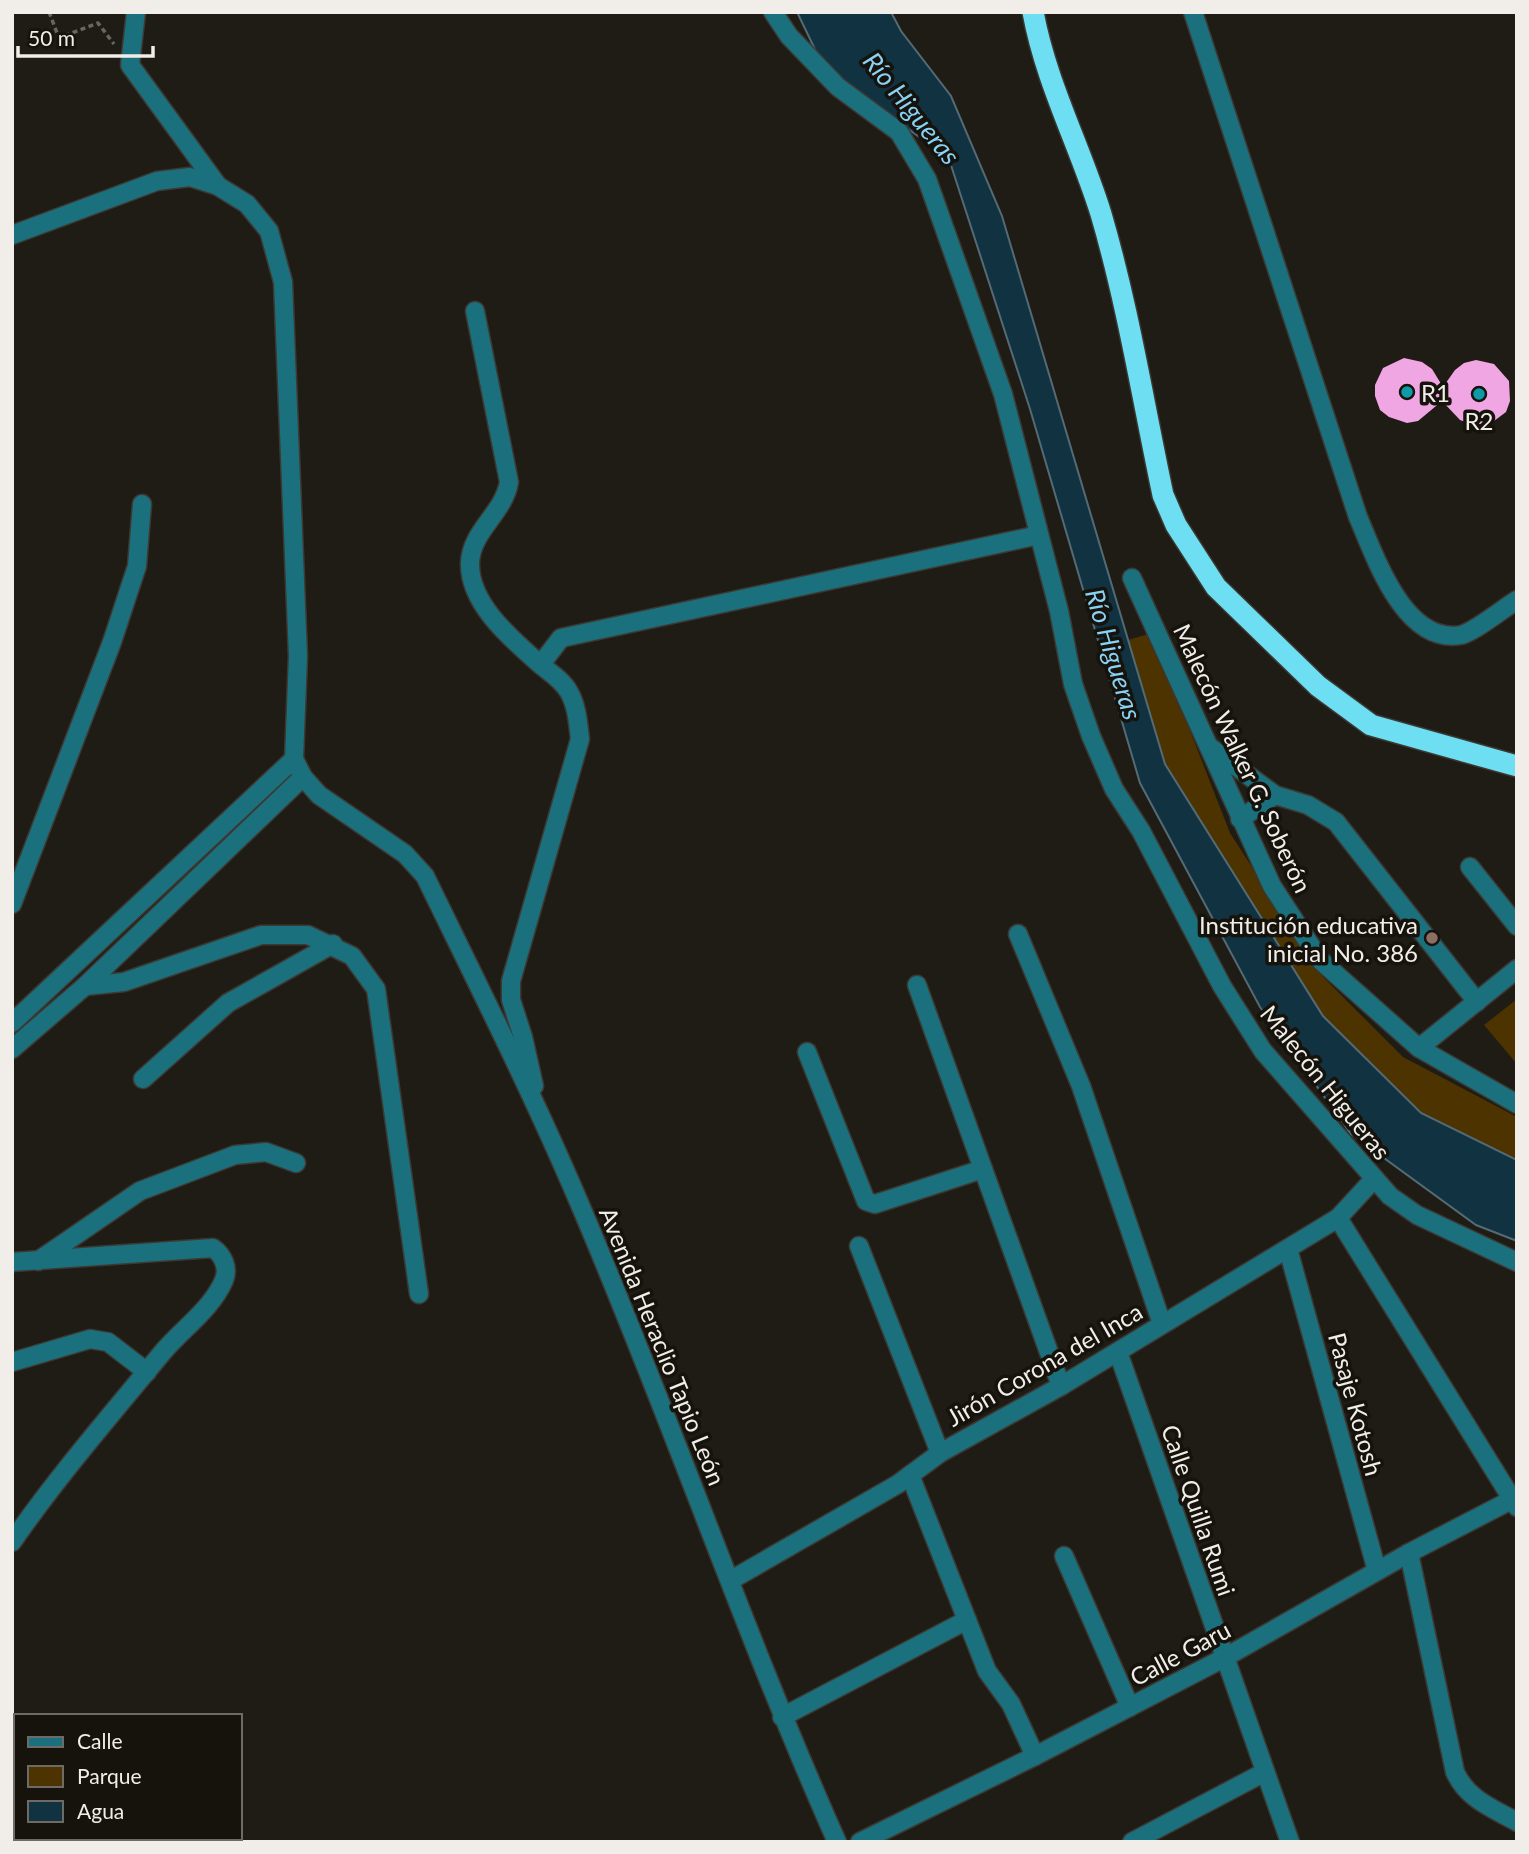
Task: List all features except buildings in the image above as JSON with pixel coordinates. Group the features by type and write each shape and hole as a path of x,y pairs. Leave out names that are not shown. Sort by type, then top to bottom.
{"highway":[{"path":"1033,12 1040,49 1100,210 1115,265 1163,495 1176,525 1202,566 1216,587 1269,640 1318,686 1371,725 1517,766"}],"street":[{"path":"136,12 130,65 218,186"},
{"name":"Malecón Higueras","path":"772,12 789,36 838,87 899,132 927,179 1003,394 1073,684 1114,789 1141,831 1222,986 1263,1051 1373,1180 1416,1215 1517,1262"},
{"path":"1193,12 1358,517 1388,588 1410,614 1435,632 1462,635 1517,600"},
{"path":"12,236 157,181 190,177 218,186 247,204 269,231 283,282 298,656 294,759 303,778 85,986 12,1049"},
{"path":"475,311 509,482 507,494 472,550 470,575 505,633 568,691 576,709 580,739 510,981 511,1000 523,1037 541,1117"},
{"path":"12,904 112,642 137,566 142,504"},
{"path":"541,664 561,638 1039,535"},
{"name":"Malecón Walker G. Soberón","path":"1132,578 1272,886 1320,960 1419,1048 1517,1104"},
{"path":"1208,746 1275,795 1308,805 1336,822 1476,1002"},
{"path":"12,1023 294,759"},
{"name":"Avenida Heraclio Tapio León","path":"303,778 319,794 405,855 425,876 579,1202 731,1580 782,1717 837,1842"},
{"path":"1240,819 1275,795"},
{"path":"1470,867 1517,926"},
{"path":"1018,934 1080,1086 1162,1324"},
{"path":"85,986 124,982 261,935 308,935 333,944 352,956 376,989 419,1294"},
{"path":"143,1079 228,1003 333,944"},
{"path":"1419,1048 1517,969"},
{"path":"917,985 1061,1386"},
{"path":"807,1052 866,1200 875,1204 983,1169"},
{"path":"38,1261 101,1215 152,1187 235,1155 266,1152 296,1163"},
{"name":"Jirón Corona del Inca","path":"731,1580 910,1475 940,1453 1061,1386 1338,1218 1373,1180"},
{"path":"1338,1218 1515,1501"},
{"path":"859,1246 940,1453"},
{"path":"12,1262 213,1248 225,1261 226,1278 215,1296 55,1481 12,1542"},
{"name":"Pasaje Kotosh","path":"1288,1249 1377,1572"},
{"path":"12,1362 90,1339 108,1342 147,1372"},
{"name":"Calle Quilla Rumi","path":"1118,1352 1290,1842"},
{"path":"910,1475 987,1671 1011,1704 1035,1756"},
{"name":"Calle Garu","path":"860,1842 1130,1707 1224,1658 1409,1553 1515,1501"},
{"path":"1409,1553 1455,1772 1462,1787 1475,1800 1517,1822"},
{"path":"1064,1556 1130,1707"},
{"path":"782,1717 967,1620"},
{"path":"1132,1842 1265,1772"}],"path":[{"path":"49,12 60,38 98,23 130,65"}],"green space":[{"path":"1152,633 1230,833 1323,977 1403,1057 1517,1117 1517,1160 1421,1113 1323,1016 1165,764 1128,640"},
{"path":"1517,999 1517,1064 1484,1025"}],"water":[{"name":"Río Higueras","path":"797,12 891,12 901,31 951,96 1002,216 1165,764 1323,1016 1421,1113 1517,1160 1517,1241 1476,1225 1351,1134 1260,1007 1140,783 1030,409 949,159 823,66"}],"place":[{"name":"R1","path":"1407,392"},
{"name":"R2","path":"1479,394"},
{"name":"Institución educativa inicial No. 386","path":"1432,938"}]}
